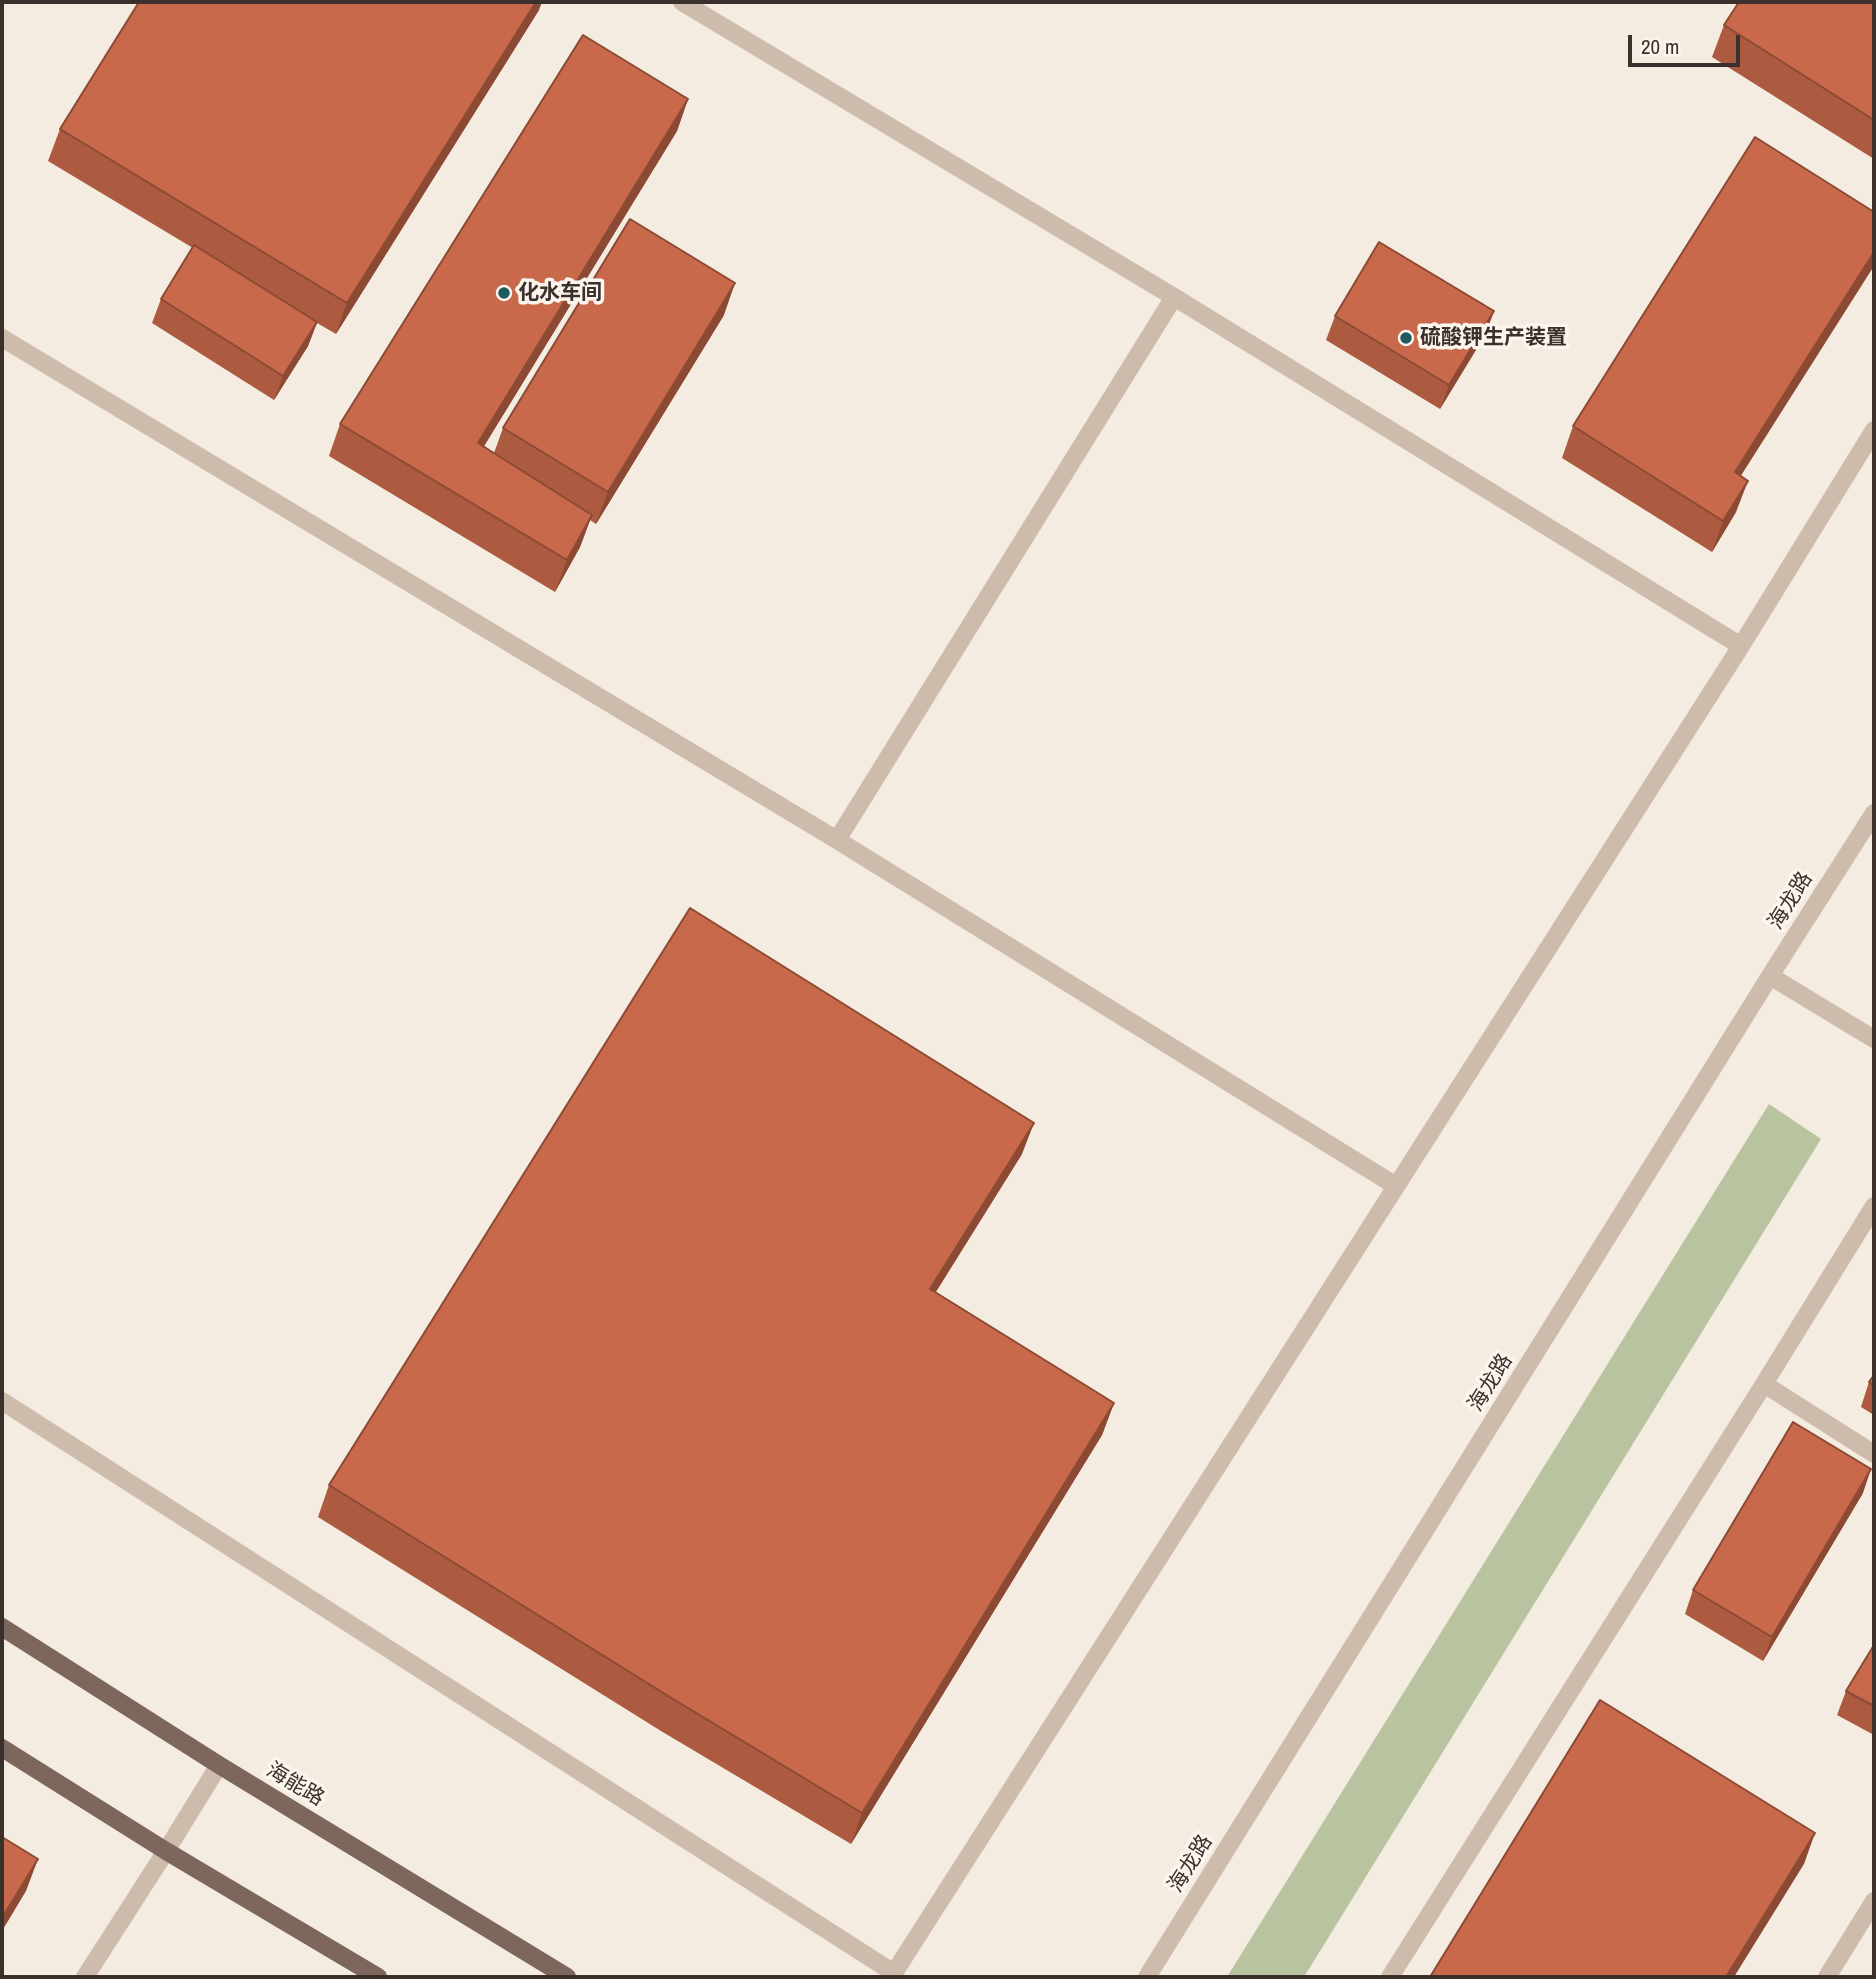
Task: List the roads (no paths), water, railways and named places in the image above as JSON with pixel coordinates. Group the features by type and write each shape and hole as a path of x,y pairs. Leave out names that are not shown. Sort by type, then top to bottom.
{"main road":[{"name":"海能路","path":"2,1627 219,1765 567,1977"},
{"path":"2,1748 166,1851 378,1977"}],"street":[{"path":"682,2 1174,297 1741,646"},
{"path":"837,840 1174,297"},
{"path":"2,338 837,840 1396,1186"},
{"path":"2,1401 894,1973 1741,646 1874,430"},
{"name":"海龙路","path":"1147,1977 1874,813"},
{"path":"1770,976 1874,1038"},
{"path":"1390,1977 1765,1384 1874,1206"},
{"path":"1765,1384 1874,1454"},
{"path":"85,1977 219,1765"},
{"path":"1827,1977 1874,1901"}],"place":[{"name":"化水车间","path":"504,293"},
{"name":"硫酸钾生产装置","path":"1406,338"}]}
